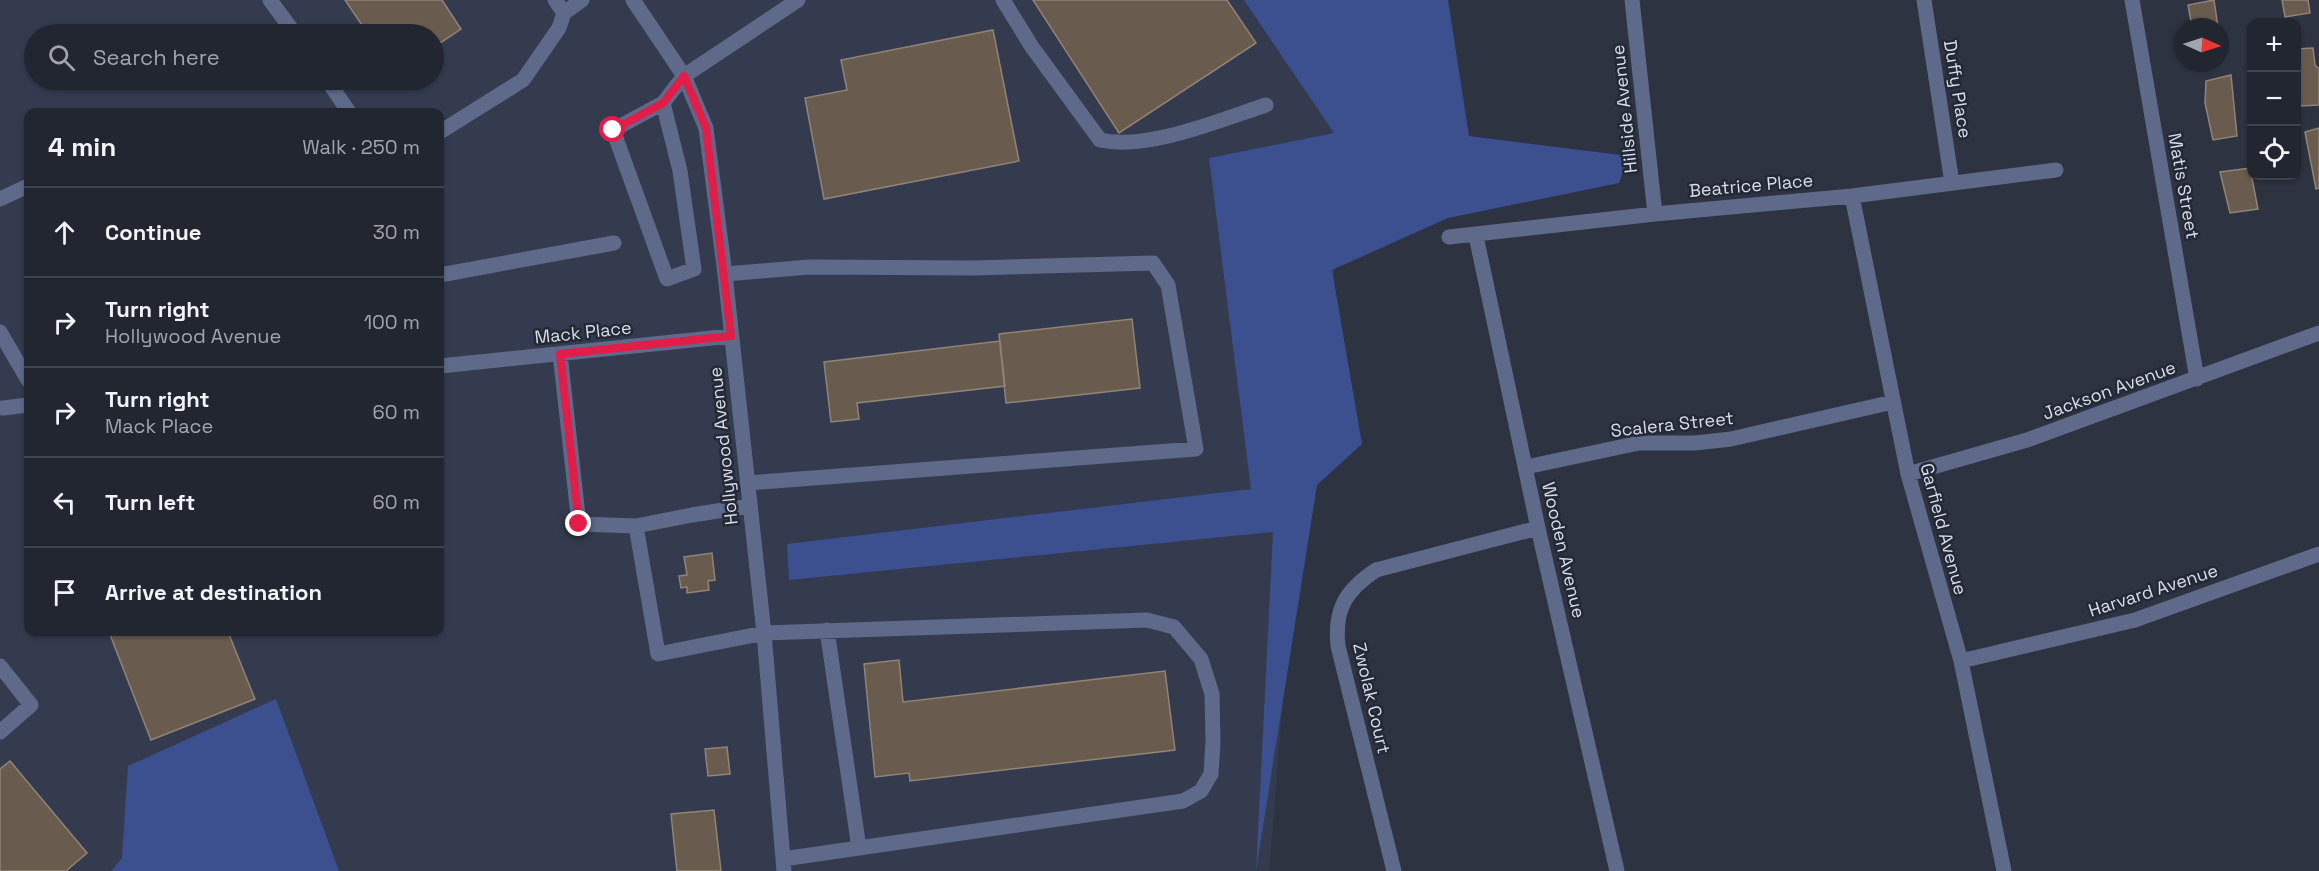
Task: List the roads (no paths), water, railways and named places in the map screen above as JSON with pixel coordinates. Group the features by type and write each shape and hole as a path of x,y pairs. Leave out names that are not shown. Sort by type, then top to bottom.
{"street":[{"path":"270,0 288,24"},
{"path":"555,0 564,13"},
{"path":"444,129 523,80 559,28 564,13 582,0"},
{"name":"Hollywood Avenue","path":"633,0 684,76 706,128 764,633 784,865"},
{"path":"663,103 680,171 694,269 667,279 613,130 663,103 684,76 798,0"},
{"path":"1003,0 1032,47 1100,140 1115,143 1157,139 1266,105"},
{"name":"Hillside Avenue","path":"1632,0 1655,214"},
{"name":"Duffy Place","path":"1924,0 1952,183"},
{"name":"Matis Street","path":"2132,0 2198,379"},
{"path":"334,90 347,108"},
{"name":"Beatrice Place","path":"1449,237 1476,236 1655,214 1852,195 2056,170"},
{"path":"0,199 24,188"},
{"name":"Garfield Avenue","path":"1852,195 1908,474 1961,662 2004,871"},
{"name":"Wooden Avenue","path":"1476,236 1538,528 1617,871"},
{"path":"444,274 614,243"},
{"path":"724,274 809,267 974,267 1153,263 1168,285 1196,449 747,483"},
{"path":"0,332 24,373"},
{"name":"Jackson Avenue","path":"1908,474 2027,440 2319,333"},
{"name":"Mack Place","path":"444,366 731,336"},
{"path":"560,354 579,524 636,526 749,506"},
{"name":"Scalera Street","path":"1526,467 1639,443 1695,443 1731,439 1893,402"},
{"path":"3,408 24,405"},
{"path":"636,526 658,654 764,633 1147,620 1174,627 1201,659 1212,694 1214,742 1211,774 1201,791 1183,801 859,848 784,865"},
{"name":"Zwolak Court","path":"1394,871 1338,646 1338,618 1345,598 1359,581 1376,570 1538,528"},
{"name":"Harvard Avenue","path":"1961,662 2135,620 2319,554"},
{"path":"827,630 859,848"},
{"path":"0,666 31,705 0,732"}]}
